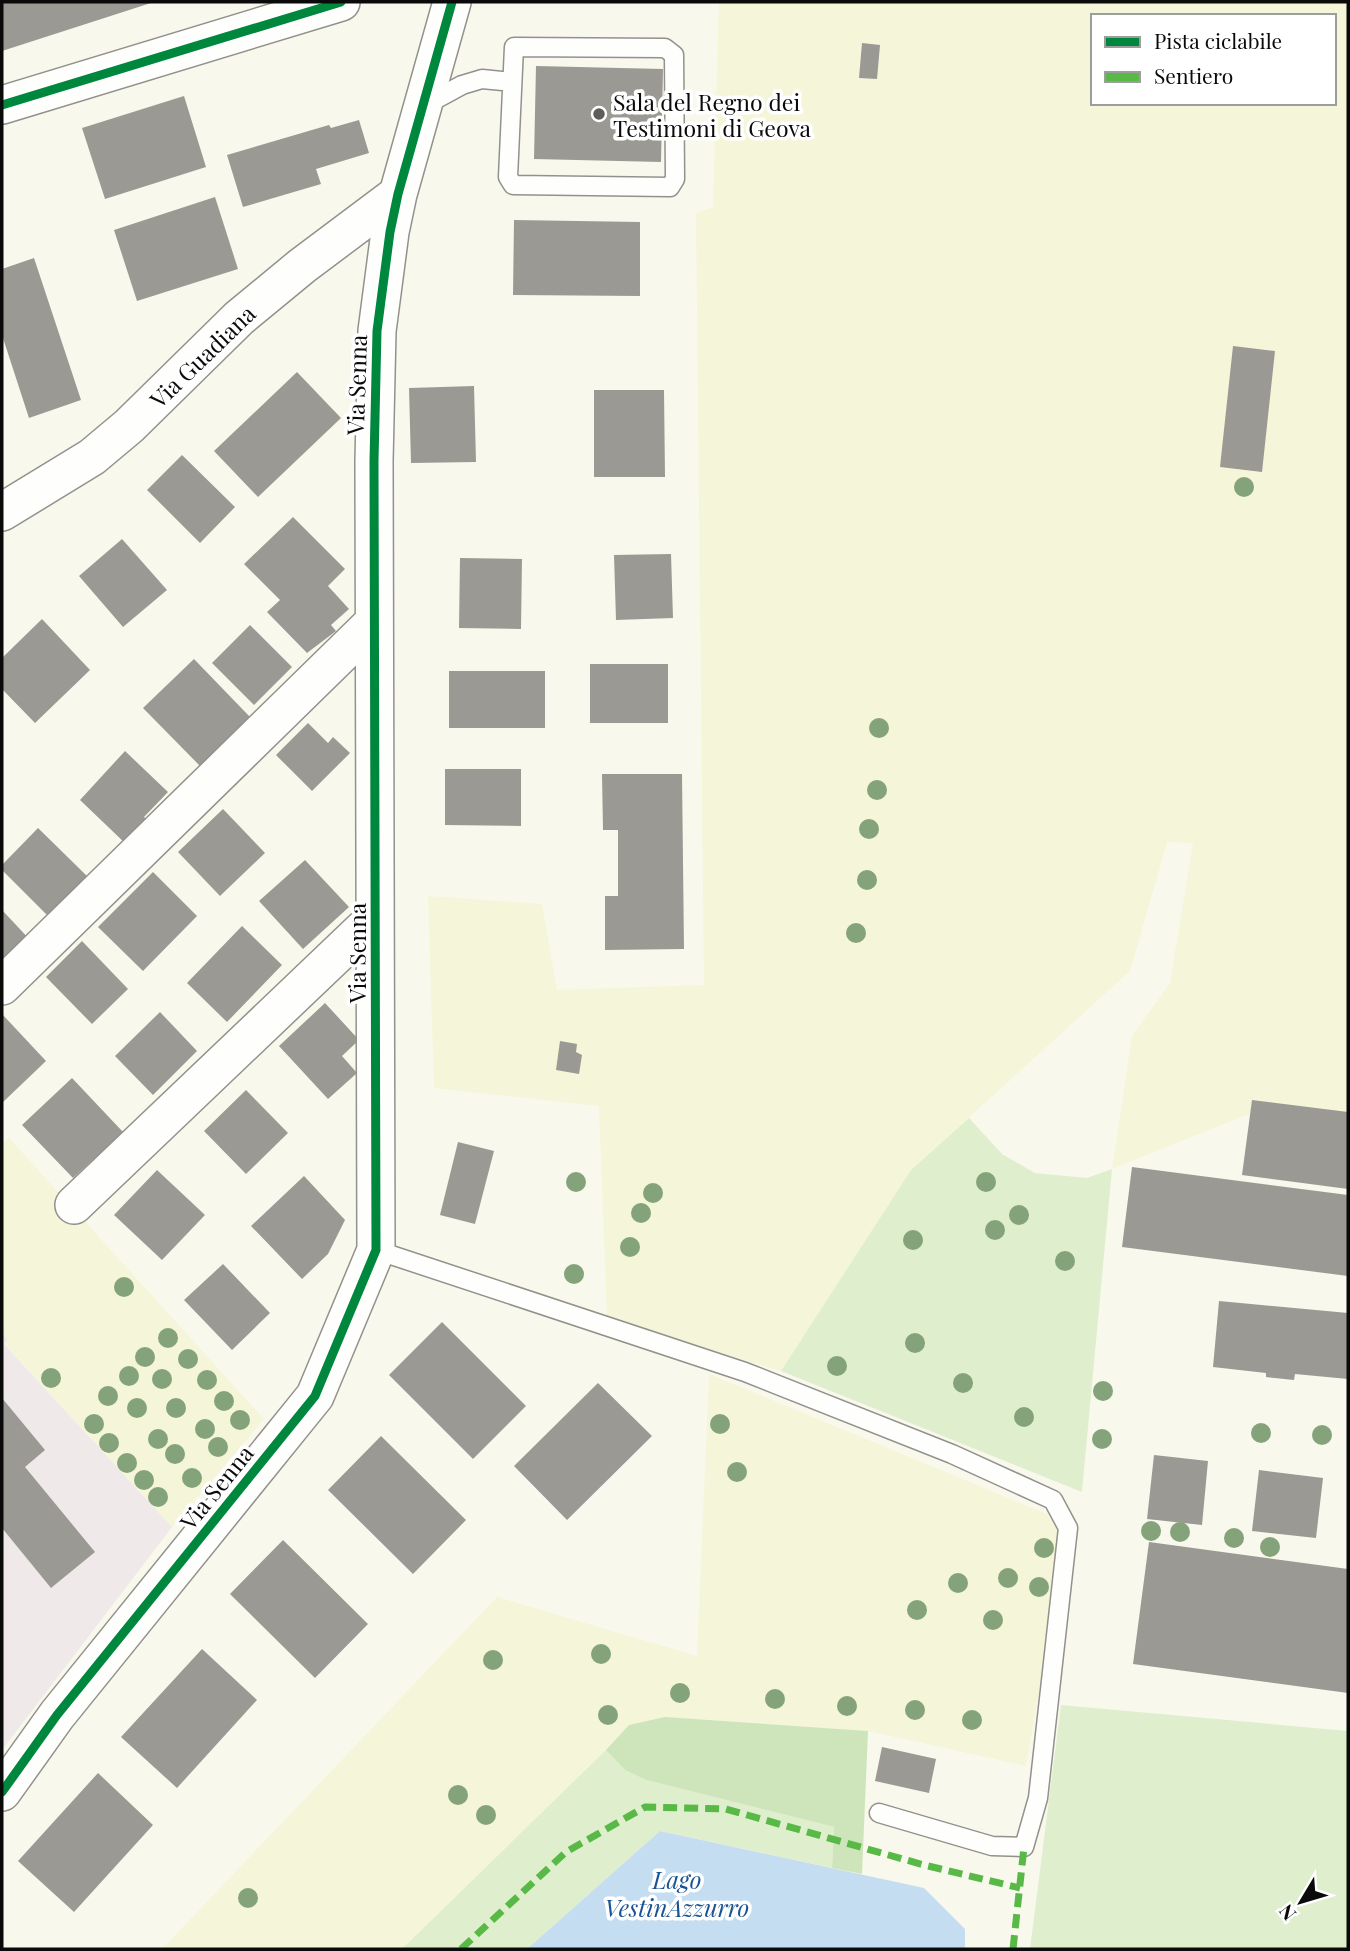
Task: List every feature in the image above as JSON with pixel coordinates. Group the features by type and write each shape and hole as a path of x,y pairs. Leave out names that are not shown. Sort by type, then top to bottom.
{"street":[{"path":"2,105 341,2"},
{"name":"Via Senna","path":"2,1792 57,1715 315,1396 376,1250 374,386 377,331 390,232 398,194 452,2"},
{"name":"Via Guadiana","path":"2,512 59,480 92,457 129,426 239,318 302,266 398,194"},
{"path":"2,986 374,622"},
{"path":"74,1205 375,918"}],"lane":[{"path":"514,47 664,48 674,55 675,179 670,187 513,185 508,177 512,82 514,47"},
{"path":"422,106 462,85 482,79 512,82"},
{"path":"376,1250 745,1372 952,1454 1053,1500 1068,1528 1038,1798 1024,1847 992,1846 879,1813"}],"shaded area":[{"path":"2,1332 8,1340 4,1344 172,1527 2,1750"}],"green space":[{"path":"719,2 1348,2 1348,1124 1246,1115 1112,1169 1132,1036 1170,983 1193,843 1167,842 1130,971 911,1170 781,1371 607,1318 599,1106 434,1088 428,896 542,904 557,990 704,985 696,213 713,207"},
{"path":"969,1118 1002,1154 1035,1173 1087,1178 1112,1169 1082,1492 781,1371 911,1170"},
{"path":"9,1138 264,1419 172,1527 4,1343 8,1340 2,1332 2,1144"},
{"path":"709,1374 1047,1514 1065,1539 1026,1766 868,1731 665,1717 581,1776 402,1949 162,1949 497,1597 697,1656"},
{"path":"1061,1705 1348,1731 1348,1949 1030,1949"},
{"path":"665,1717 868,1731 862,1874 832,1868 834,1827 646,1780 625,1770 606,1750 629,1725"},
{"path":"606,1750 625,1770 646,1780 834,1827 832,1868 660,1831 527,1949 402,1949"}],"water":[{"name":"Lago VestinAzzurro","path":"660,1831 924,1888 965,1929 965,1949 527,1949"}],"building":[{"path":"2,2 154,2 2,51"},
{"path":"862,43 880,45 877,79 859,78"},
{"name":"Sala del Regno dei Testimoni di Geova","path":"536,66 663,69 661,162 534,159"},
{"path":"184,96 206,167 105,199 82,128"},
{"path":"359,120 369,153 316,169 321,184 243,207 227,155 329,125 331,128"},
{"path":"215,197 238,269 137,301 114,230"},
{"path":"514,220 640,222 640,296 513,295"},
{"path":"34,258 81,400 29,418 2,335 2,269"},
{"path":"1233,346 1275,351 1262,472 1220,467"},
{"path":"297,372 341,418 258,497 214,451"},
{"path":"474,386 476,462 411,463 409,388"},
{"path":"594,390 664,390 665,477 594,477"},
{"path":"182,455 235,507 200,543 147,490"},
{"path":"293,517 345,569 328,586 349,609 331,625 336,631 307,653 267,612 280,600 244,564"},
{"path":"122,539 167,590 123,627 79,576"},
{"path":"671,554 673,618 616,620 614,555"},
{"path":"460,558 522,559 521,629 459,628"},
{"path":"42,619 90,670 35,723 2,689 2,658"},
{"path":"250,625 292,667 254,705 212,663"},
{"path":"194,659 250,717 200,766 143,708"},
{"path":"590,664 668,664 668,723 590,723"},
{"path":"449,671 545,671 545,728 449,728"},
{"path":"308,723 328,743 333,737 350,753 312,791 276,755"},
{"path":"125,751 168,792 144,817 149,822 127,845 80,800"},
{"path":"445,769 521,769 521,826 445,825"},
{"path":"602,774 682,774 684,949 605,950 605,896 618,896 618,830 603,830"},
{"path":"223,809 265,853 220,896 178,852"},
{"path":"38,828 89,878 50,918 2,870 2,865"},
{"path":"305,860 349,907 303,949 259,901"},
{"path":"153,872 197,916 143,971 98,927"},
{"path":"2,910 32,942 2,971"},
{"path":"242,926 282,965 227,1022 187,983"},
{"path":"82,941 128,989 92,1024 46,977"},
{"path":"325,1003 359,1040 342,1056 357,1073 328,1099 279,1046"},
{"path":"160,1012 197,1051 153,1095 115,1056"},
{"path":"2,1014 46,1061 2,1103"},
{"path":"560,1041 577,1044 576,1052 582,1055 579,1074 556,1070"},
{"path":"72,1078 123,1132 73,1178 22,1125"},
{"path":"246,1090 288,1133 246,1174 204,1131"},
{"path":"1252,1100 1348,1112 1348,1189 1242,1175"},
{"path":"458,1142 494,1151 475,1224 440,1215"},
{"path":"1132,1167 1348,1195 1348,1276 1122,1247"},
{"path":"157,1170 205,1215 162,1260 114,1215"},
{"path":"304,1176 345,1220 328,1254 302,1279 251,1226"},
{"path":"223,1264 270,1313 232,1350 184,1300"},
{"path":"1219,1301 1348,1313 1348,1379 1295,1374 1294,1380 1266,1377 1266,1373 1213,1367"},
{"path":"442,1322 526,1406 473,1459 389,1375"},
{"path":"598,1383 652,1436 567,1520 514,1466"},
{"path":"2,1398 45,1450 25,1467 95,1552 51,1588 2,1528"},
{"path":"381,1436 466,1520 413,1574 328,1490"},
{"path":"1154,1455 1208,1461 1202,1525 1147,1519"},
{"path":"1259,1470 1323,1478 1316,1538 1252,1531"},
{"path":"283,1540 368,1624 315,1678 230,1594"},
{"path":"1149,1542 1348,1569 1348,1693 1133,1664"},
{"path":"202,1649 257,1700 177,1788 121,1737"},
{"path":"882,1747 936,1759 929,1793 875,1781"},
{"path":"98,1773 153,1825 74,1912 18,1861"}],"marked path":[{"path":"461,1949 566,1852 645,1807 726,1809 924,1865 1020,1888"},
{"path":"1013,1949 1024,1847"}],"cycle path":[{"path":"2,105 341,2"},
{"path":"2,1792 57,1715 315,1396 376,1250 374,461 377,331 390,232 398,194 452,2"}],"place":[{"name":"Sala del Regno dei Testimoni di Geova","path":"599,114"}]}
